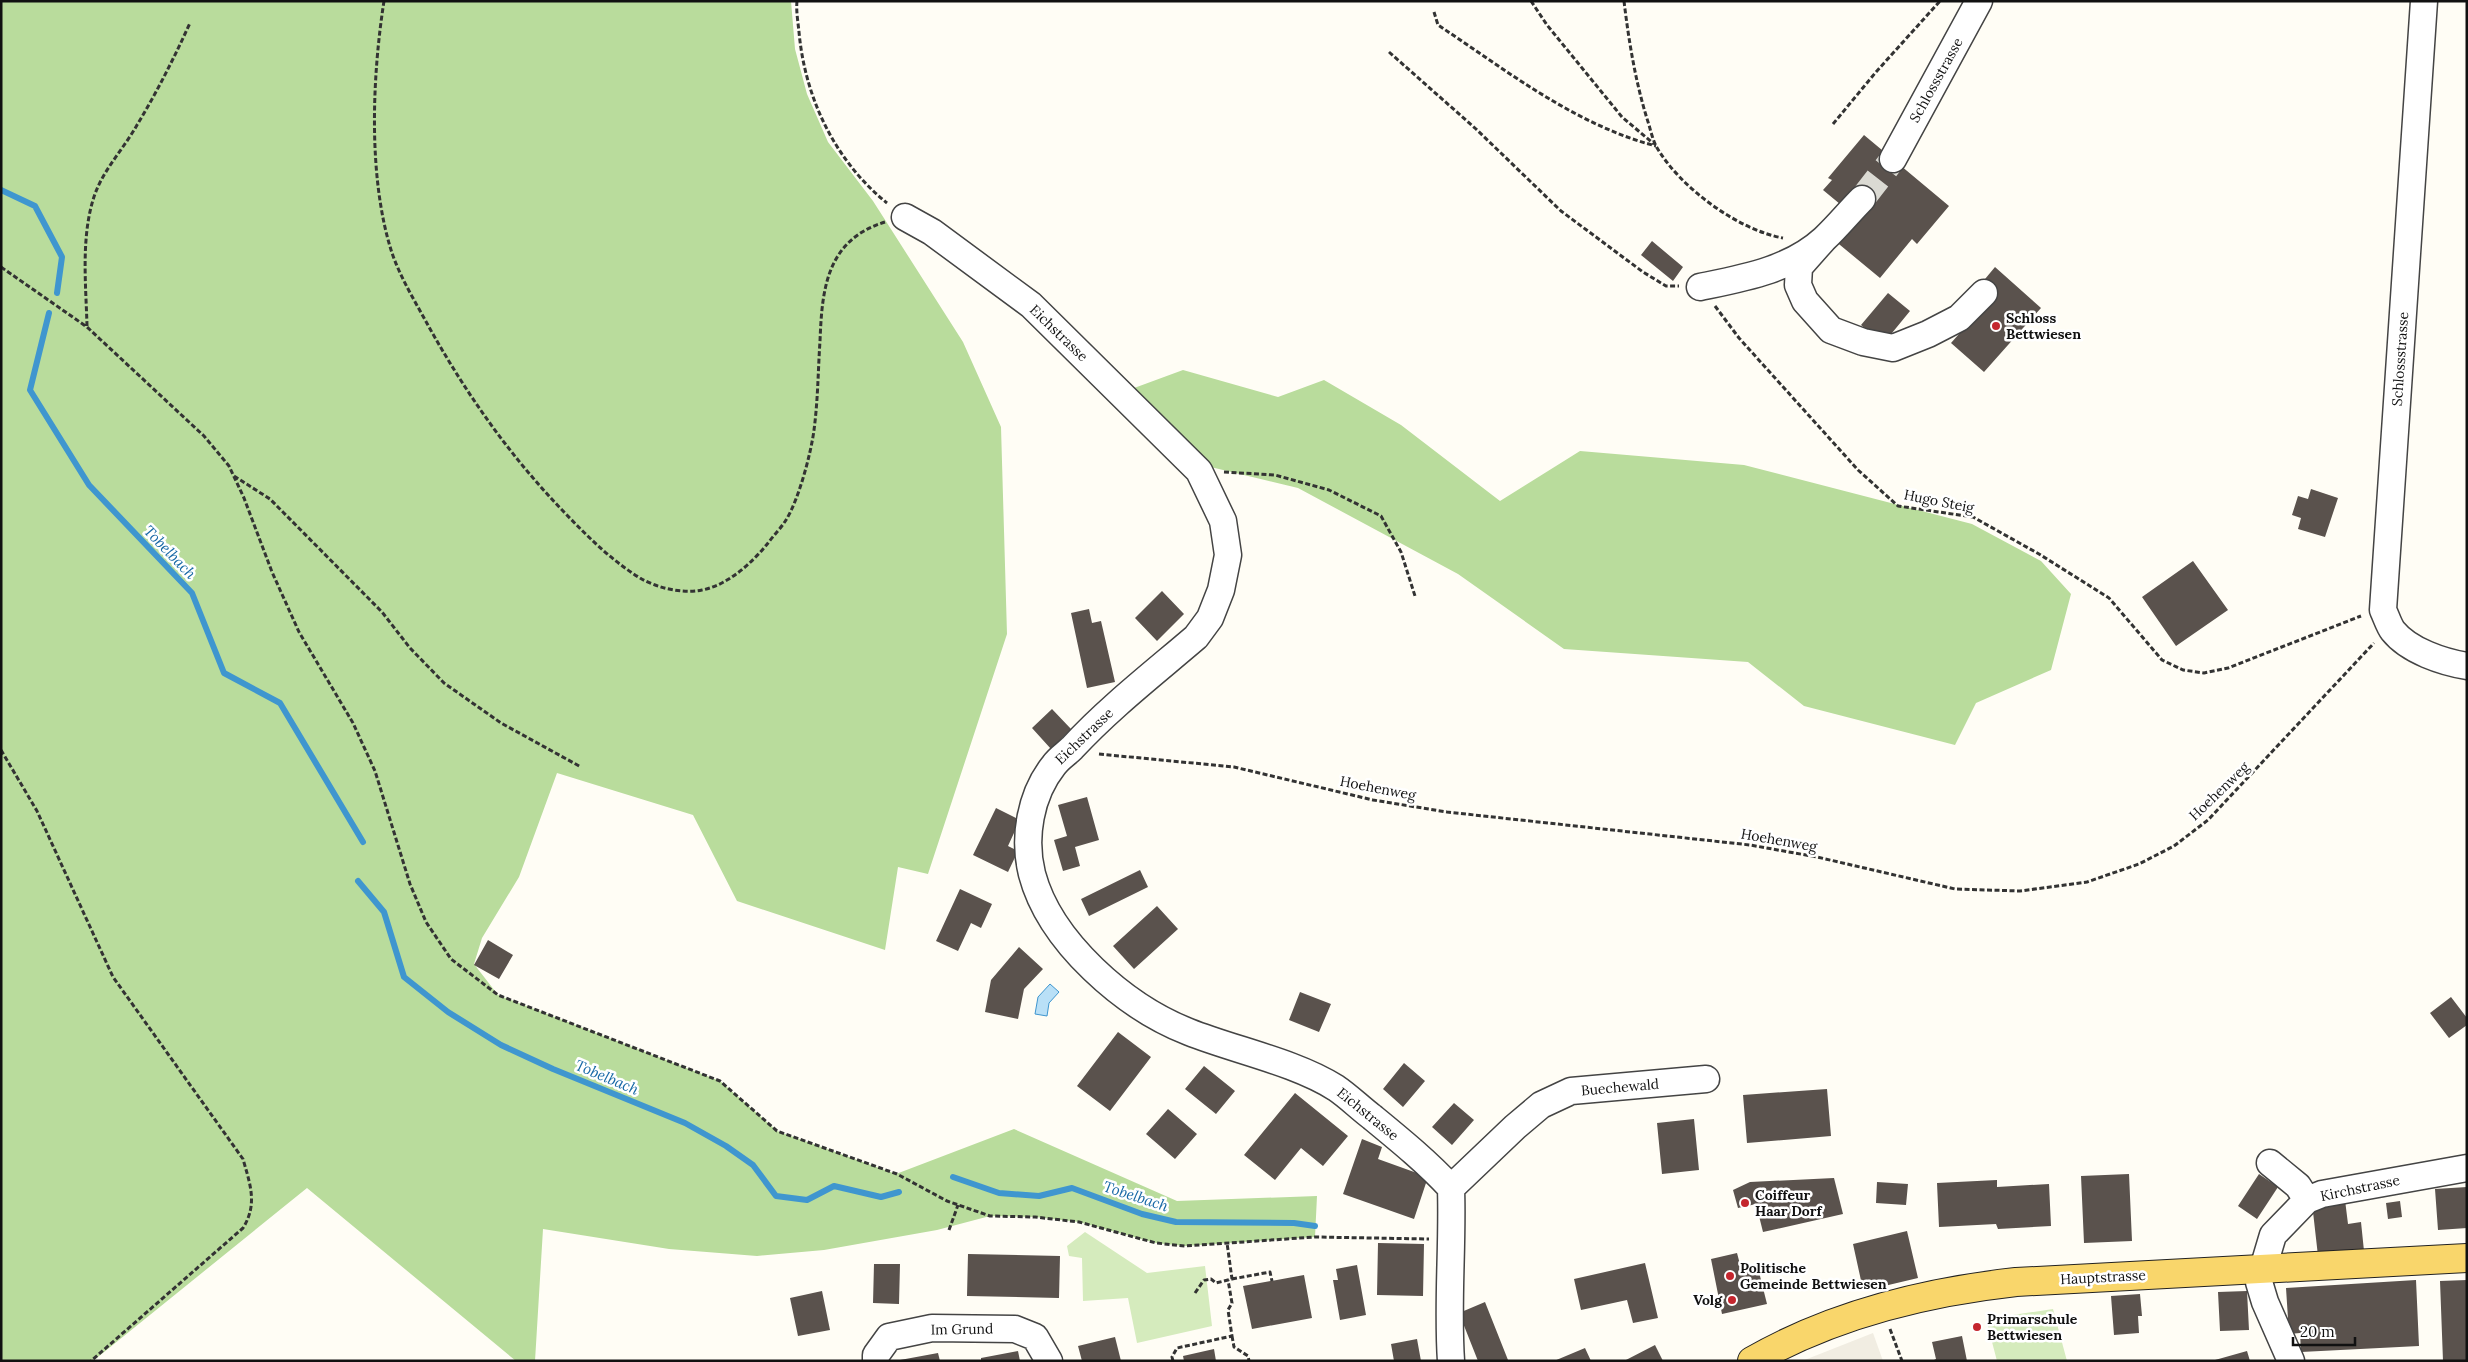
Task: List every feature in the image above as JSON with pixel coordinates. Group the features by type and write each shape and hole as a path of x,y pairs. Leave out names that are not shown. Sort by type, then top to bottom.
{"main road":[{"name":"Hauptstrasse","path":"1752,1361 1779,1346 1826,1325 1884,1308 1970,1287 2016,1282 2467,1258"}],"street":[{"name":"Schlossstrasse","path":"1893,159 1979,1"},
{"name":"Schlossstrasse","path":"2388,620 2424,1"},
{"path":"1862,199 1798,267 1798,285 1804,301 1831,330 1863,342 1894,348 1928,334 1959,318 1984,293"},
{"name":"Eichstrasse","path":"904,217 932,232 1031,304 1199,472 1223,521 1228,555 1221,590 1210,618 1196,637 1093,725 1054,765 1040,789 1030,818 1027,854 1042,902 1069,942 1102,979 1135,1004 1188,1032 1263,1058 1336,1088 1426,1162 1451,1188"},
{"path":"1700,287 1748,277 1781,267 1823,240"},
{"path":"2388,620 2436,659 2467,666"},
{"name":"Buechewald","path":"1451,1188 1515,1126 1541,1105 1571,1091 1706,1079"},
{"path":"2270,1163 2298,1186 2307,1200"},
{"name":"Kirchstrasse","path":"2292,1361 2260,1289 2259,1282 2273,1235 2307,1200 2339,1189 2467,1168"},
{"path":"1451,1188 1452,1240 1448,1282 1451,1361"},
{"name":"Im Grund","path":"876,1361 876,1355 889,1337 932,1328 1015,1329 1035,1337 1049,1361"}],"path":[{"path":"384,1 375,98 377,165 392,252 405,285 442,351 490,426 546,493 600,550 642,579 671,590 702,590 723,581 759,554 787,518 805,470 814,432 822,296 830,269 841,251 859,234 880,224 904,217"},
{"path":"797,1 801,52 812,95 826,128 838,150 866,186 904,217"},
{"path":"1531,1 1552,32 1622,117 1656,146 1680,176 1708,202 1735,220 1768,235 1791,239 1823,240"},
{"path":"1624,1 1635,68 1656,146"},
{"path":"1833,124 1876,72 1940,1"},
{"path":"1434,12 1438,25 1532,88 1624,138 1656,146"},
{"path":"87,327 86,269 93,200 106,171 136,127 166,74 190,23"},
{"path":"1389,52 1476,129 1562,211 1611,249 1666,286 1700,287"},
{"path":"1,267 87,327 204,436 228,466 244,498 272,572 299,632 353,722 375,771 410,884 426,922 451,959 498,995 720,1080 777,1131 897,1174 958,1205 990,1216 1035,1217 1079,1222 1156,1243 1184,1246 1315,1237 1452,1240"},
{"name":"Hugo Steig","path":"1700,287 1739,338 1858,470 1898,506 1973,517 2039,554 2109,598 2162,660 2183,670 2204,673 2228,668 2356,618 2388,620"},
{"path":"1199,472 1275,475 1329,490 1381,516 1401,552 1415,596"},
{"path":"233,476 270,499 382,612 410,648 444,683 501,723 580,767"},
{"name":"Hoehenweg","path":"1068,752 1234,767 1373,800 1419,808 1750,845 1817,857 1955,889 2020,891 2087,882 2139,864 2174,846 2208,820 2375,642 2388,620"},
{"path":"1,750 37,812 113,977 243,1159 251,1186 252,1208 250,1217 243,1228 91,1361"},
{"path":"950,1230 958,1205"},
{"path":"1227,1243 1232,1303 1228,1310 1234,1347 1248,1356 1249,1361"},
{"path":"1195,1293 1204,1280 1211,1279 1216,1282 1270,1272 1272,1281"},
{"path":"1890,1328 1902,1361"},
{"path":"1173,1361 1172,1356 1177,1348 1232,1336"}],"green space":[{"path":"1,1 791,1 795,49 807,94 828,142 873,201 963,342 1001,427 1007,634 928,874 898,867 885,950 737,901 693,815 557,773 519,877 482,938 474,964 498,995 720,1081 777,1131 896,1174 1014,1129 1177,1201 1317,1196 1315,1237 1185,1246 1156,1243 1079,1222 1035,1217 990,1216 937,1230 824,1250 757,1256 669,1249 543,1229 535,1361 516,1361 307,1188 93,1361 1,1361"},
{"path":"1183,370 1278,397 1324,380 1401,425 1500,501 1580,451 1744,465 1972,524 2041,561 2071,594 2051,670 1976,703 1955,745 1804,706 1748,662 1564,649 1458,574 1298,488 1194,463 1126,391"},
{"path":"1085,1232 1147,1273 1205,1266 1212,1326 1137,1343 1128,1298 1083,1301 1082,1258 1069,1256 1067,1246"},
{"path":"2053,1309 2067,1361 1997,1361 1986,1319"}],"shaded area":[{"path":"1873,1333 1883,1361 1802,1361"}],"water":[{"path":"1050,984 1059,992 1049,1003 1047,1016 1035,1014 1038,997"}],"building":[{"path":"1864,135 1949,206 1917,244 1912,239 1880,278 1834,240 1846,209 1823,190 1832,180 1828,178"},
{"path":"1652,241 1683,267 1673,281 1641,255"},
{"name":"Schloss Bettwiesen","path":"1995,267 2041,308 1984,372 1951,343 1998,290 1985,279"},
{"path":"1888,293 1910,311 1883,344 1861,325"},
{"path":"2311,489 2338,498 2325,537 2298,529 2301,518 2292,515 2298,496 2308,499"},
{"path":"2193,561 2228,610 2176,646 2142,597"},
{"path":"1162,591 1184,614 1157,641 1135,618"},
{"path":"1089,609 1092,623 1101,621 1115,682 1087,688 1071,613"},
{"path":"1052,709 1071,729 1051,749 1032,728"},
{"path":"1087,797 1099,840 1075,847 1080,866 1063,871 1054,840 1067,836 1058,805"},
{"path":"996,808 1020,820 1008,846 1018,851 1008,872 973,855"},
{"path":"1140,870 1148,887 1089,916 1081,899"},
{"path":"960,889 992,904 981,928 971,923 958,951 936,941"},
{"path":"1157,906 1178,929 1134,969 1113,946"},
{"path":"488,940 513,955 499,979 474,965"},
{"path":"1019,947 1043,969 1024,989 1018,1019 985,1012 991,980"},
{"path":"1300,992 1331,1004 1319,1032 1289,1020"},
{"path":"2451,997 2467,1018 2467,1025 2449,1038 2430,1013"},
{"path":"1118,1032 1151,1057 1110,1111 1077,1086"},
{"path":"1404,1063 1425,1081 1403,1107 1383,1089"},
{"path":"1204,1066 1235,1091 1216,1114 1185,1089"},
{"path":"1827,1089 1831,1136 1747,1143 1743,1095"},
{"path":"1295,1093 1348,1136 1323,1166 1301,1148 1275,1180 1244,1155"},
{"path":"1454,1103 1474,1120 1452,1145 1432,1127"},
{"path":"1168,1109 1197,1134 1175,1159 1146,1134"},
{"path":"1694,1119 1699,1170 1662,1174 1657,1123"},
{"path":"1362,1139 1382,1147 1378,1159 1428,1177 1414,1219 1343,1194"},
{"path":"2129,1174 2132,1241 2084,1243 2081,1176"},
{"path":"2259,1174 2278,1187 2257,1219 2238,1206"},
{"path":"1834,1178 1843,1214 1763,1232 1756,1204 1738,1208 1733,1190 1750,1182"},
{"path":"1997,1180 1997,1187 2049,1184 2051,1226 1998,1229 1996,1224 1939,1227 1937,1183"},
{"path":"1877,1182 1908,1184 1906,1205 1876,1203"},
{"path":"2467,1187 2467,1228 2438,1230 2435,1189"},
{"path":"2345,1200 2348,1224 2361,1222 2364,1251 2318,1256 2312,1203"},
{"path":"2400,1201 2402,1217 2388,1219 2386,1203"},
{"path":"1907,1231 1918,1278 1880,1287 1878,1281 1862,1285 1853,1244"},
{"path":"1378,1243 1424,1244 1423,1296 1377,1295"},
{"path":"1737,1253 1742,1272 1758,1268 1767,1304 1722,1314 1711,1259"},
{"path":"968,1254 1060,1256 1059,1298 967,1296"},
{"path":"1645,1263 1658,1318 1633,1323 1627,1300 1581,1310 1574,1279"},
{"path":"874,1264 900,1264 899,1304 873,1303"},
{"path":"1357,1265 1366,1315 1340,1320 1333,1280 1338,1280 1336,1269"},
{"path":"1304,1275 1312,1318 1252,1329 1243,1286"},
{"path":"2416,1280 2419,1346 2301,1352 2300,1333 2289,1334 2286,1288"},
{"path":"2467,1280 2467,1361 2443,1361 2440,1281"},
{"path":"822,1291 830,1330 798,1336 790,1298"},
{"path":"2247,1291 2249,1330 2220,1331 2218,1292"},
{"path":"2140,1294 2142,1316 2138,1316 2139,1333 2114,1335 2111,1296"},
{"path":"1485,1302 1508,1360 1478,1361 1459,1313"},
{"path":"1962,1336 1967,1361 1932,1361 1936,1359 1932,1342"},
{"path":"1115,1337 1121,1361 1082,1361 1078,1346"},
{"path":"1417,1339 1421,1361 1394,1361 1391,1344"},
{"path":"1655,1345 1663,1361 1624,1361"},
{"path":"1585,1348 1591,1361 1554,1361"},
{"path":"1214,1349 1216,1361 1184,1361 1183,1356"},
{"path":"1018,1351 1020,1361 981,1361 981,1358"},
{"path":"2247,1351 2250,1361 2215,1361 2215,1360"},
{"path":"938,1353 940,1361 900,1361 900,1360"}],"waterway":[{"name":"Tobelbach","path":"1,190 35,206 62,257 57,293"},
{"name":"Tobelbach","path":"49,313 30,390 89,485 192,593 224,673 280,703 363,842"},
{"name":"Tobelbach","path":"358,881 384,912 404,977 448,1012 501,1045 553,1069 685,1123 726,1146 753,1165 776,1196 807,1200 834,1186 881,1197 899,1192"},
{"name":"Tobelbach","path":"953,1177 999,1193 1039,1196 1072,1188 1142,1214 1176,1222 1294,1223 1315,1226"}],"tunnel":[{"path":"1862,199 1893,159"}],"place":[{"name":"Schloss Bettwiesen","path":"1996,326"},
{"name":"Coiffeur Haar Dorf","path":"1745,1203"},
{"name":"Politische Gemeinde Bettwiesen","path":"1730,1276"},
{"name":"Volg","path":"1732,1300"},
{"name":"Primarschule Bettwiesen","path":"1977,1327"}]}
